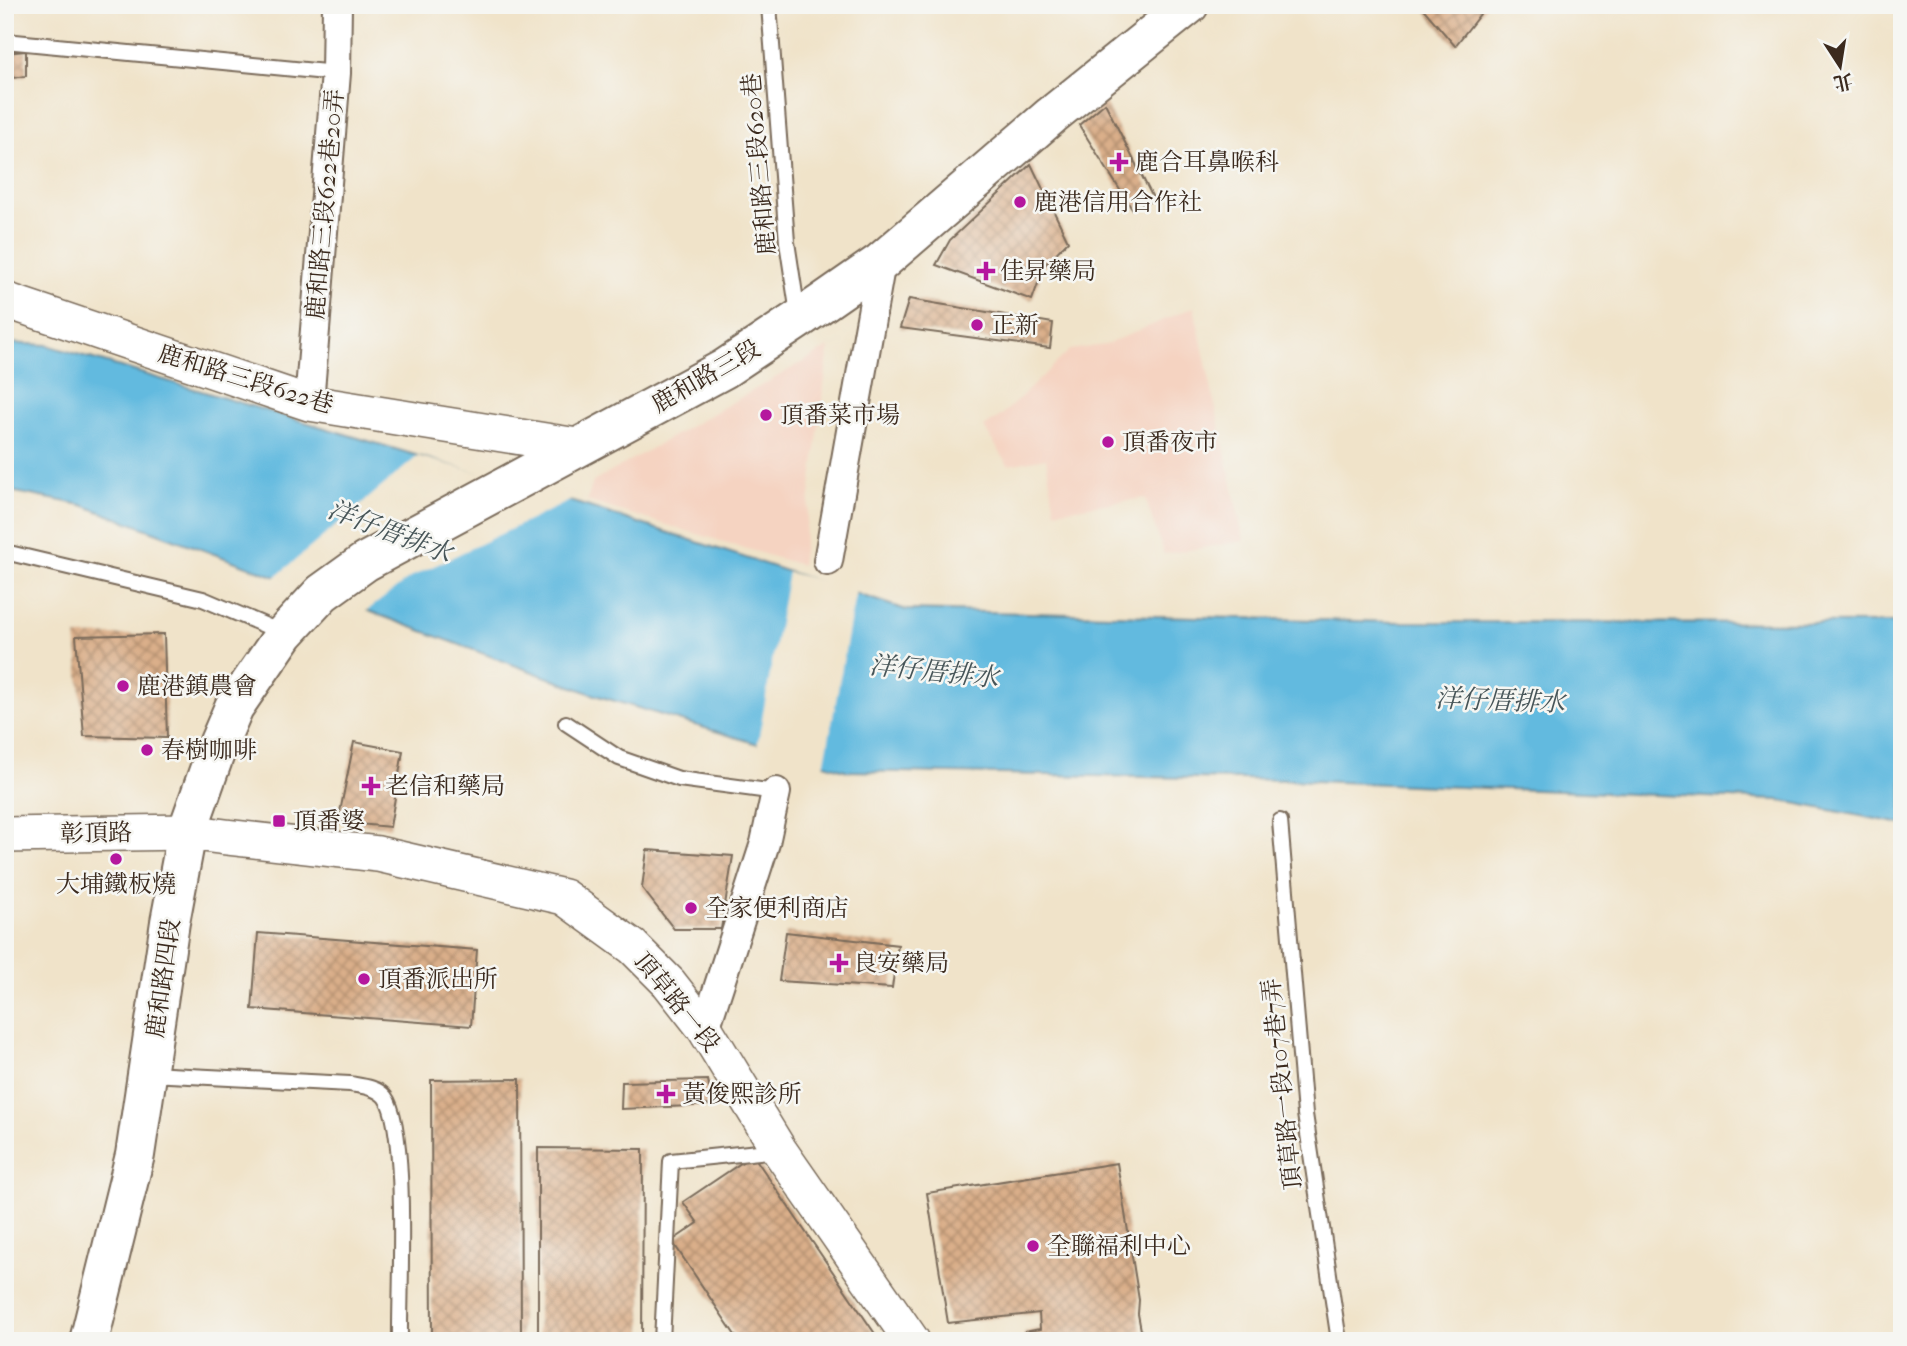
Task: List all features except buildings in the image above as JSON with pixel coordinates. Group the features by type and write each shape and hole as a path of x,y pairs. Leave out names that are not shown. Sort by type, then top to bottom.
{"main road":[{"name":"鹿和路三段","path":"285,634 322,593 365,562 724,369 881,262 1052,116 1189,5"},
{"name":"鹿和路四段","path":"89,1341 135,1155 170,922 187,832 234,707 285,634"}],"street":[{"name":"鹿和路三段622巷20弄","path":"309,404 336,74 337,5"},
{"path":"828,561 881,262"},
{"name":"鹿和路三段622巷","path":"5,300 309,404 577,446"},
{"path":"705,1029 765,843 776,792"},
{"name":"彰頂路","path":"5,835 187,832"},
{"name":"頂草路一段","path":"187,832 378,854 564,897 633,947 669,983 705,1029 779,1150 912,1341"}],"lane":[{"name":"鹿和路三段620巷","path":"769,5 787,242 799,319"},
{"path":"5,41 336,74"},
{"path":"5,552 203,599 285,634"},
{"path":"566,723 619,758 679,779 776,792"},
{"name":"頂草路一段107巷7弄","path":"1280,821 1305,1114 1339,1341"},
{"path":"149,1074 350,1084 370,1088 386,1098 394,1121 398,1155 400,1341"},
{"path":"662,1341 671,1161 779,1150"}],"shaded area":[{"name":"頂番夜市","path":"1194,307 1244,541 1164,554 1145,498 1055,511 1046,458 1008,465 984,427 1002,415 1070,350 1105,345"},
{"name":"頂番菜市場","path":"829,347 801,565 587,501 593,482"}],"water":[{"name":"洋仔厝排水","path":"5,343 47,345 586,506 906,610 1399,622 1902,623 1902,824 1778,800 1290,780 848,771 595,695 82,505 5,490"}],"pier":[{"path":"418,456 574,499 411,577 364,613 273,579"},
{"path":"788,572 856,590 824,767 757,747"}],"place":[{"name":"鹿合耳鼻喉科","path":"1119,162"},
{"name":"鹿港信用合作社","path":"1020,202"},
{"name":"佳昇藥局","path":"986,271"},
{"name":"正新","path":"977,325"},
{"name":"頂番菜市場","path":"766,415"},
{"name":"頂番夜市","path":"1108,442"},
{"name":"鹿港鎮農會","path":"123,686"},
{"name":"春樹咖啡","path":"147,750"},
{"name":"老信和藥局","path":"371,786"},
{"name":"頂番婆","path":"279,821"},
{"name":"大埔鐵板燒","path":"116,859"},
{"name":"全家便利商店","path":"691,908"},
{"name":"良安藥局","path":"839,963"},
{"name":"頂番派出所","path":"364,979"},
{"name":"黃俊熙診所","path":"666,1094"},
{"name":"全聯福利中心","path":"1033,1246"}]}
